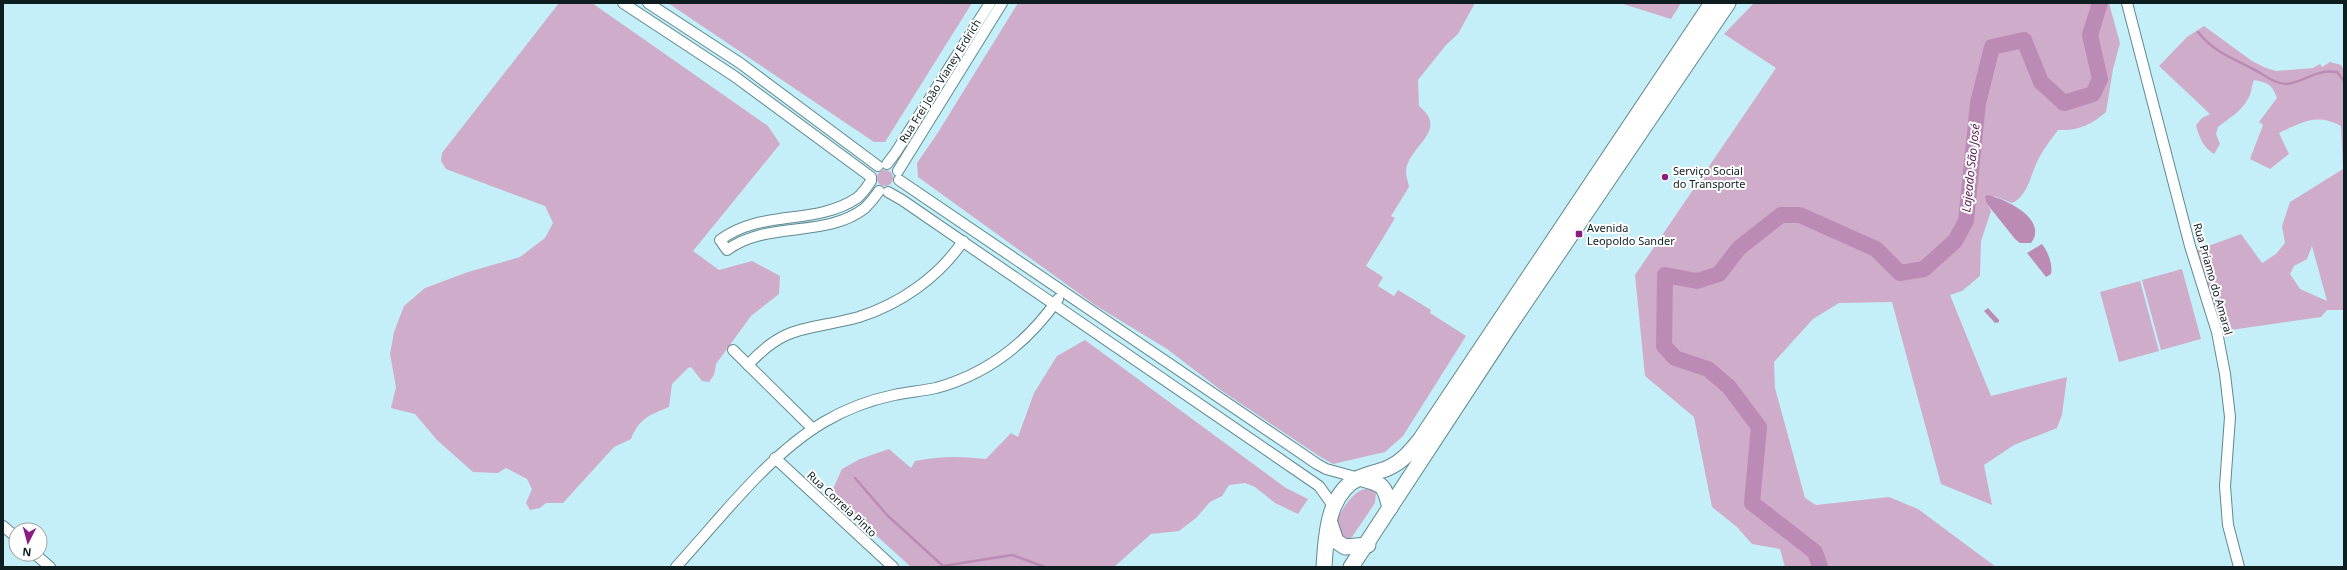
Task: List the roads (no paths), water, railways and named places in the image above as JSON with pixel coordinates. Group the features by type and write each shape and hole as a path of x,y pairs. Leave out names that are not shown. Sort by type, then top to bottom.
{"highway":[{"path":"1324,567 1329,521 1342,492 1359,478 1388,468 1401,460 1420,440 1712,3"},
{"path":"1351,567 1368,545 1429,445 1462,399 1509,326 1728,3"},
{"path":"1359,478 1382,485 1386,490 1390,508"},
{"path":"1329,521 1336,541 1345,547 1368,545"}],"street":[{"path":"623,3 734,76 871,179 884,192 902,200 963,241 1319,486 1334,507"},
{"path":"648,3 740,63 1063,292 1316,464 1326,469 1359,478"},
{"name":"Rua Frei João Vianey Erdrich","path":"871,179 882,165 896,152 990,3"},
{"name":"Rua Frei João Vianey Erdrich","path":"884,192 896,188 899,175 1002,3"},
{"name":"Rua Priamo do Amaral","path":"2127,3 2190,246 2217,332 2226,374 2230,417 2225,486 2228,525 2239,567"},
{"path":"871,179 858,197 836,208 812,214 750,223 720,240 727,250 754,235 814,227 846,218 865,208 884,192"},
{"path":"748,365 770,344 790,332 861,316 898,299 933,275 963,241"},
{"path":"679,566 775,458 813,429 838,414 864,403 893,395 936,388 976,373 1012,350 1063,292"},
{"path":"733,350 813,429"},
{"name":"Rua Correia Pinto","path":"775,458 893,567"}],"waterway":[{"name":"Lajeado São José","path":"1820,567 1815,552 1752,503 1759,427 1729,387 1708,369 1675,358 1664,346 1665,275 1697,281 1719,274 1739,248 1781,215 1800,215 1876,249 1900,273 1924,269 1955,241 1966,221 1978,103 1992,47 2024,40 2041,82 2064,103 2093,94 2100,79 2090,35 2100,3"},
{"path":"2198,32 2210,45 2216,49 2268,78 2282,84 2293,83 2322,72 2337,72 2344,81"},
{"path":"855,478 887,515 943,566 1012,555 1045,567"}],"place":[{"name":"Serviço Social do Transporte","path":"1665,177"},
{"name":"Avenida Leopoldo Sander","path":"1579,234"}]}
